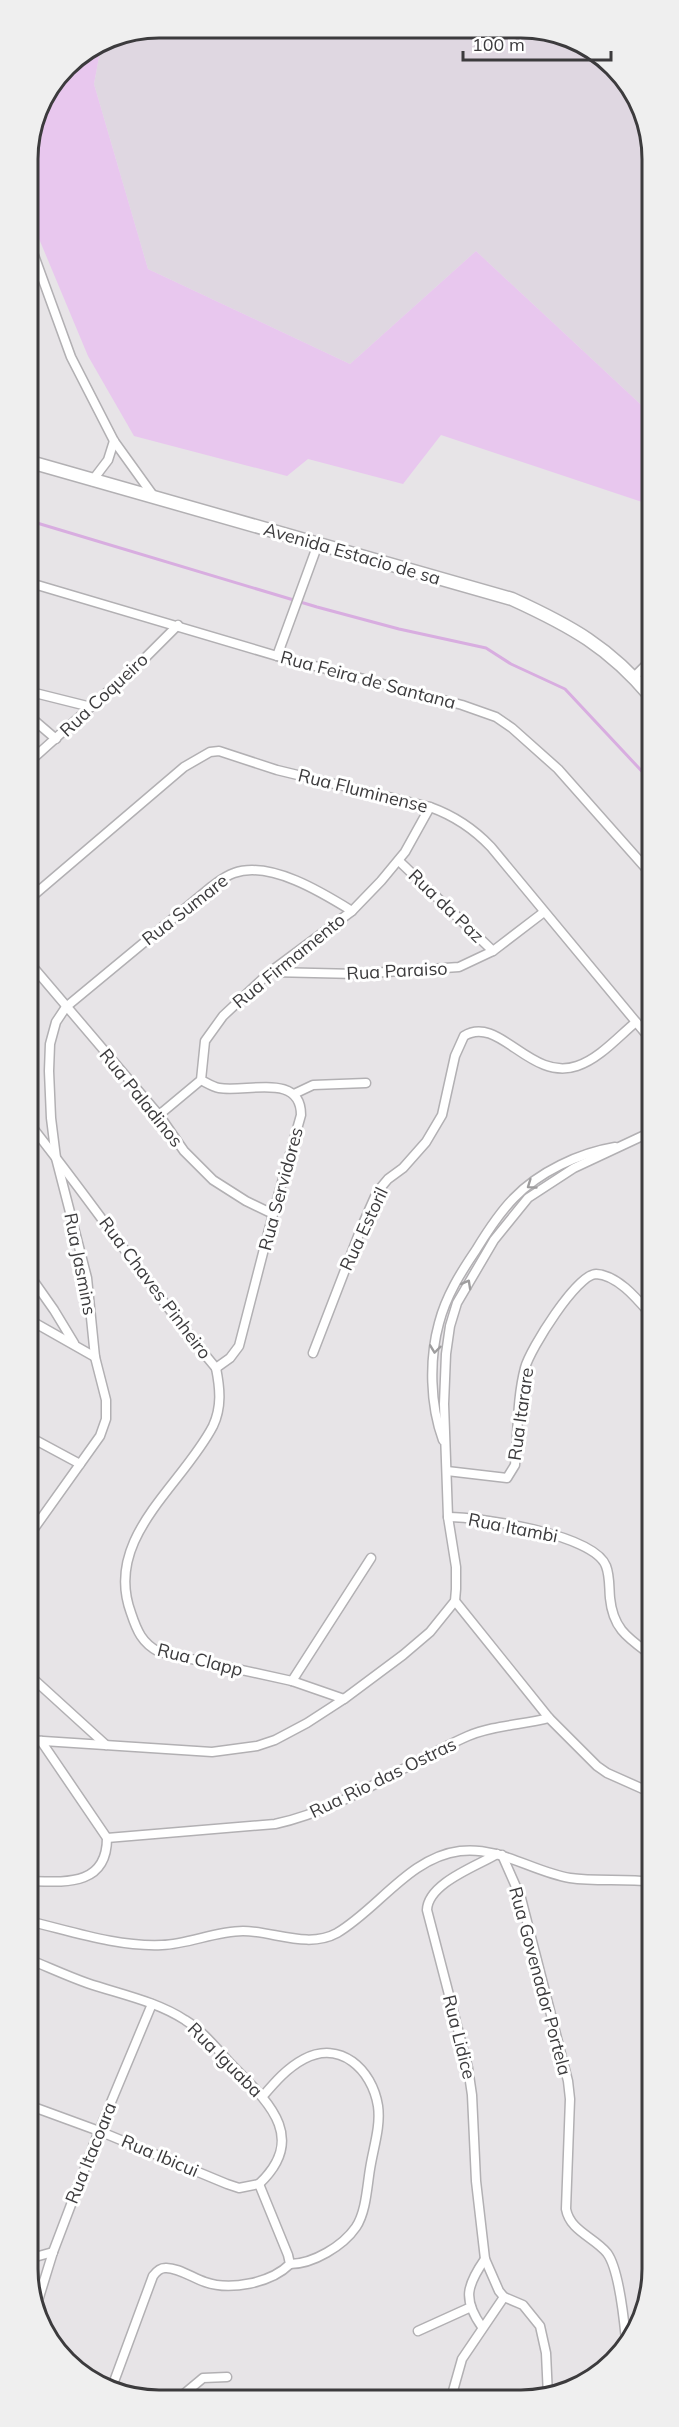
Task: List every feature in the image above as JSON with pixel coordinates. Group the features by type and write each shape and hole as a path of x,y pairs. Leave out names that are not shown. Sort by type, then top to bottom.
{"street":[{"path":"38,266 71,357 114,441 156,499"},
{"path":"92,481 108,460 114,441"},
{"name":"Avenida Estacio de sa","path":"38,464 512,599 577,631 609,653 642,686"},
{"path":"277,656 318,544"},
{"name":"Rua Feira de Santana","path":"38,585 277,656 462,705 496,717 512,728 558,769 642,863"},
{"name":"Rua Coqueiro","path":"38,754 178,625"},
{"path":"634,677 642,669"},
{"path":"38,694 91,707"},
{"path":"38,724 56,739"},
{"name":"Rua Fluminense","path":"38,891 184,767 210,752 227,753 277,770 430,807 457,818 483,838 642,1029"},
{"name":"Rua Firmamento","path":"201,1080 208,1035 223,1016 270,972 351,911 399,861 430,807"},
{"name":"Rua da Paz","path":"399,861 493,951"},
{"name":"Rua Sumare","path":"66,1007 224,877 237,872 262,871 276,874 322,892 351,911"},
{"name":"Rua Paraiso","path":"270,972 320,974 434,970 468,964 493,951 544,912"},
{"name":"Rua Paladinos","path":"38,973 159,1115 184,1151 213,1180 246,1202 273,1214"},
{"name":"Rua Jasmins","path":"38,1523 100,1436 106,1419 106,1400 95,1357 87,1278 56,1158 50,1091 50,1044 57,1022 66,1007"},
{"name":"Rua Estoril","path":"313,1353 377,1192 426,1142 442,1115 455,1056 464,1036 478,1031 489,1032 531,1060 548,1066 567,1068 582,1064 592,1058 636,1022"},
{"path":"159,1115 201,1080 220,1089 283,1089 294,1094 313,1085 366,1083"},
{"name":"Rua Servidores","path":"216,1368 230,1358 239,1346 301,1115 301,1104 294,1094"},
{"name":"Rua Chaves Pinheiro","path":"38,1135 168,1309 216,1368"},
{"path":"38,1741 212,1752 257,1746 275,1740 344,1699 403,1656 430,1632 455,1601 457,1579 448,1517 444,1443 437,1426 434,1401 434,1352 438,1324 446,1301 467,1263 502,1212 526,1187 575,1159 622,1146 642,1137"},
{"name":"Rua Itarare","path":"447,1471 507,1478 511,1473 515,1464 524,1376 531,1351 568,1299 587,1278 599,1274 615,1281 641,1304"},
{"path":"38,1287 74,1343"},
{"path":"38,1324 95,1357"},
{"name":"Rua Clapp","path":"216,1368 220,1398 213,1427 133,1540 123,1574 125,1594 141,1639 159,1652 292,1681 344,1699"},
{"path":"38,1441 80,1464"},
{"name":"Rua Itambi","path":"448,1517 489,1520 555,1535 577,1543 594,1553 606,1564 612,1617 623,1633 641,1647"},
{"path":"292,1681 371,1558"},
{"path":"455,1601 549,1718 597,1766 641,1788"},
{"path":"38,1683 106,1746"},
{"name":"Rua Rio das Ostras","path":"107,1838 275,1824 298,1819 349,1798 470,1736 493,1727 549,1718"},
{"path":"38,1881 80,1880 94,1872 107,1854 107,1838 41,1741"},
{"path":"38,1923 104,1939 164,1945 240,1931 313,1940 326,1938 347,1926 430,1860 449,1852 463,1850 500,1855 570,1878 641,1881"},
{"name":"Rua Lidice","path":"500,1855 441,1885 427,1904 469,2077 476,2181 486,2259 501,2294"},
{"name":"Rua Govenador Portela","path":"500,1855 521,1898 568,2081 570,2099 567,2217 575,2228 602,2248 613,2264 624,2330"},
{"name":"Rua Iguaba","path":"38,1963 85,1982 152,2004 187,2020 263,2096 280,2124 282,2140 275,2167 259,2184"},
{"name":"Rua Itacoara","path":"40,2293 53,2252 99,2131 152,2004"},
{"path":"114,2381 153,2276 165,2268 218,2286 268,2277 290,2264 318,2256 338,2245 356,2226 364,2203 378,2123 378,2107 373,2088 364,2072 355,2062 345,2056 323,2052 312,2055 293,2066 263,2096"},
{"name":"Rua Ibicui","path":"38,2109 99,2131 227,2184 239,2188 259,2184"},
{"path":"259,2184 290,2264"},
{"path":"38,2256 53,2252"},
{"path":"482,2327 472,2313 469,2285 486,2259"},
{"path":"453,2390 462,2359 501,2294 523,2306 540,2326 546,2353 548,2386"},
{"path":"418,2331 471,2307"},
{"path":"189,2390 203,2378 227,2377"}],"shaded area":[{"path":"158,38 521,38 560,44 588,58 612,79 621,91 632,112 640,143 642,158 642,406 476,251 350,364 148,269 94,84 100,53 119,44"},
{"path":"100,53 94,84 148,269 350,364 476,251 642,406 642,502 441,435 403,484 308,459 287,476 134,436 88,356 38,236 38,150 47,112 58,91 79,67"}],"waterway":[{"path":"38,523 317,607 399,629 486,648 511,664 565,689 642,771"}]}
